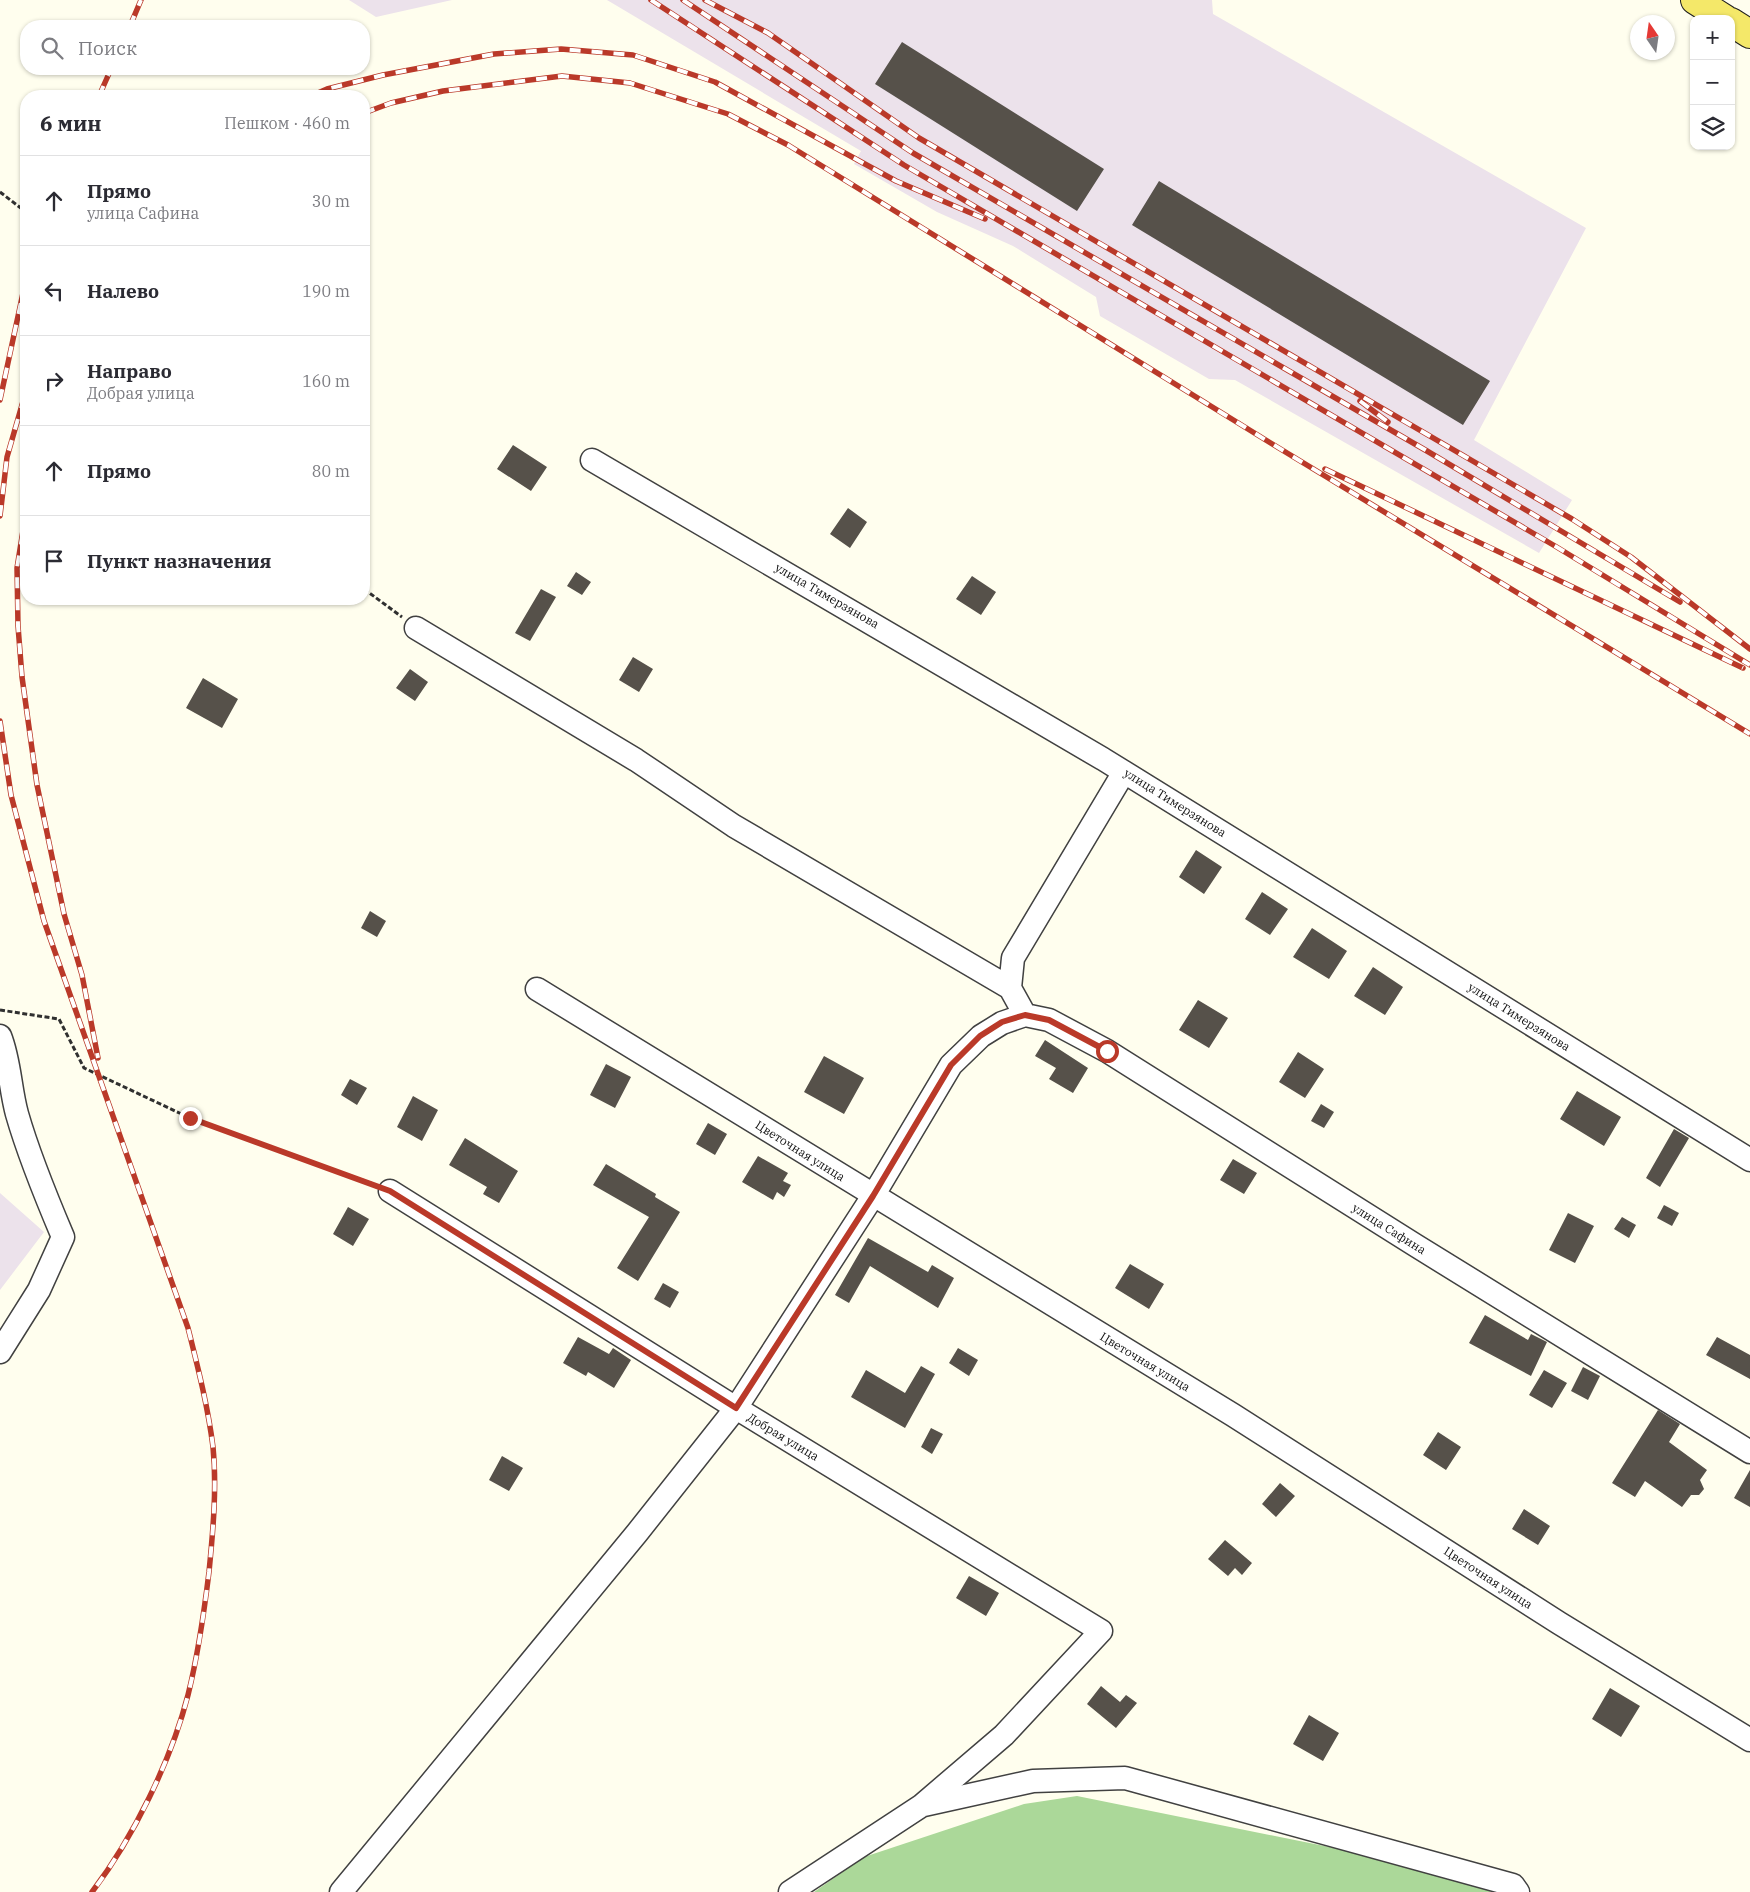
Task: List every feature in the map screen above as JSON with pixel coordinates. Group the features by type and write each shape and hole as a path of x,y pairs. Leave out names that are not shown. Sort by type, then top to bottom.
{"main road":[{"path":"1695,0 1719,15"},
{"path":"1735,25 1750,34"}],"street":[{"name":"улица Тимерзянова","path":"592,460 1124,772 1750,1160"},
{"path":"341,1892 636,1533 736,1408 873,1196 951,1065 980,1036 1002,1022 1025,1015 1010,988 734,826 636,760 416,628"},
{"path":"1010,988 1013,958 1124,772"},
{"name":"Цветочная улица","path":"537,989 1233,1415 1559,1623 1750,1740"},
{"name":"улица Сафина","path":"1025,1015 1049,1020 1107,1051 1415,1246 1750,1452"},
{"path":"0,1036 5,1048 17,1113 41,1184 63,1237 39,1290 0,1352"},
{"name":"Добрая улица","path":"390,1191 736,1408 1101,1631 1004,1735 920,1806"},
{"path":"790,1892 920,1806 1033,1781 1124,1778 1516,1888"}],"path":[{"path":"0,192 20,207"},
{"path":"370,594 416,628"},
{"path":"0,1010 59,1019 84,1068 190,1118 390,1191"}],"shaded area":[{"path":"349,0 452,0 376,17"},
{"path":"607,0 1212,0 1213,14 1586,228 1474,440 1572,500 1539,553 1235,380 1209,379 1100,316 1096,297 1013,246 937,212 854,164 861,151"},
{"path":"0,1193 44,1232 0,1290"}],"green space":[{"path":"1077,1796 1478,1877 1491,1892 814,1892 864,1857 1024,1804"}],"building":[{"path":"902,42 1104,169 1077,211 875,84"},
{"path":"1159,181 1490,381 1463,425 1132,225"},
{"path":"513,445 547,467 531,491 497,469"},
{"path":"848,508 867,522 850,548 830,534"},
{"path":"576,572 591,582 582,595 567,586"},
{"path":"972,576 996,592 981,615 956,599"},
{"path":"541,589 556,597 530,641 515,633"},
{"path":"633,657 653,669 639,692 619,680"},
{"path":"410,669 428,682 415,701 396,688"},
{"path":"203,678 238,699 222,728 186,708"},
{"path":"1196,850 1222,867 1204,894 1179,877"},
{"path":"1262,892 1288,909 1270,935 1245,919"},
{"path":"370,911 386,921 377,937 361,928"},
{"path":"1312,928 1347,951 1329,979 1293,957"},
{"path":"1373,967 1403,987 1385,1015 1354,996"},
{"path":"1198,1000 1228,1018 1209,1048 1179,1030"},
{"path":"1045,1040 1088,1068 1073,1093 1049,1079 1056,1068 1035,1056"},
{"path":"1298,1052 1324,1069 1305,1098 1279,1082"},
{"path":"824,1056 864,1078 844,1114 804,1092"},
{"path":"606,1064 631,1077 615,1108 590,1095"},
{"path":"350,1079 367,1088 357,1105 341,1095"},
{"path":"1577,1091 1621,1117 1604,1146 1560,1119"},
{"path":"413,1096 438,1110 422,1141 397,1127"},
{"path":"1321,1104 1334,1112 1324,1128 1311,1121"},
{"path":"708,1123 727,1134 715,1155 696,1144"},
{"path":"1674,1129 1689,1138 1660,1187 1646,1178"},
{"path":"465,1138 518,1171 499,1203 483,1194 487,1187 449,1165"},
{"path":"758,1156 788,1173 783,1181 791,1185 784,1197 777,1192 773,1200 742,1182"},
{"path":"1233,1159 1257,1173 1244,1194 1220,1180"},
{"path":"606,1164 656,1194 655,1197 680,1212 638,1281 617,1268 649,1217 593,1185"},
{"path":"1664,1205 1679,1213 1672,1226 1657,1218"},
{"path":"348,1207 369,1219 353,1246 333,1234"},
{"path":"1568,1213 1594,1226 1575,1263 1549,1250"},
{"path":"1622,1217 1636,1225 1629,1238 1614,1229"},
{"path":"868,1238 928,1272 932,1265 954,1278 938,1308 870,1266 849,1303 835,1295"},
{"path":"1130,1264 1164,1284 1149,1309 1115,1288"},
{"path":"663,1283 679,1292 670,1308 654,1299"},
{"path":"1485,1315 1528,1340 1531,1334 1547,1342 1531,1376 1469,1343"},
{"path":"578,1337 609,1354 613,1348 631,1360 614,1388 588,1372 586,1376 563,1363"},
{"path":"1717,1337 1750,1355 1750,1379 1706,1355"},
{"path":"958,1348 978,1360 969,1376 949,1363"},
{"path":"921,1366 935,1374 905,1428 851,1397 866,1370 905,1393"},
{"path":"1583,1367 1600,1376 1588,1400 1571,1391"},
{"path":"1544,1370 1567,1383 1552,1408 1529,1395"},
{"path":"1658,1410 1680,1424 1669,1442 1707,1470 1700,1480 1704,1489 1699,1495 1691,1495 1682,1507 1645,1481 1635,1497 1612,1483"},
{"path":"931,1428 943,1434 932,1454 921,1447"},
{"path":"1438,1432 1461,1447 1446,1470 1423,1455"},
{"path":"502,1456 523,1468 509,1491 489,1480"},
{"path":"1750,1470 1750,1507 1734,1498"},
{"path":"1280,1483 1295,1496 1276,1517 1262,1504"},
{"path":"1524,1509 1550,1526 1538,1545 1512,1529"},
{"path":"1225,1540 1252,1563 1242,1575 1235,1568 1228,1576 1208,1559"},
{"path":"969,1576 999,1593 986,1616 956,1598"},
{"path":"1101,1686 1120,1702 1126,1695 1137,1703 1116,1728 1087,1704"},
{"path":"1610,1688 1640,1706 1621,1737 1592,1719"},
{"path":"1309,1715 1339,1733 1323,1761 1293,1744"}],"railway":[{"path":"133,20 141,0"},
{"path":"651,0 904,165 1555,546 1750,665"},
{"path":"683,0 913,153 1427,451 1680,602"},
{"path":"705,0 768,33 919,138 1572,519 1631,557 1750,649"},
{"path":"325,90 383,75 494,54 561,49 633,55 715,82 896,181 985,219"},
{"path":"102,90 108,75"},
{"path":"370,111 391,103 443,91 562,76 630,83 728,114 788,145 1269,442 1750,734"},
{"path":"0,400 20,307"},
{"path":"1360,401 1388,422"},
{"path":"0,516 7,457 20,412"},
{"path":"1325,469 1743,668"},
{"path":"20,549 17,568 18,626 22,677 37,785 64,914 82,975 98,1058"},
{"path":"0,721 11,795 44,921 188,1328 206,1402 213,1447 215,1494 209,1572 195,1665 188,1695 172,1746 149,1798 122,1848 92,1892"}],"route":[{"path":"190,1118 390,1191 736,1408 873,1196 951,1065 980,1036 1002,1022 1025,1015 1049,1020 1107,1051"}]}
